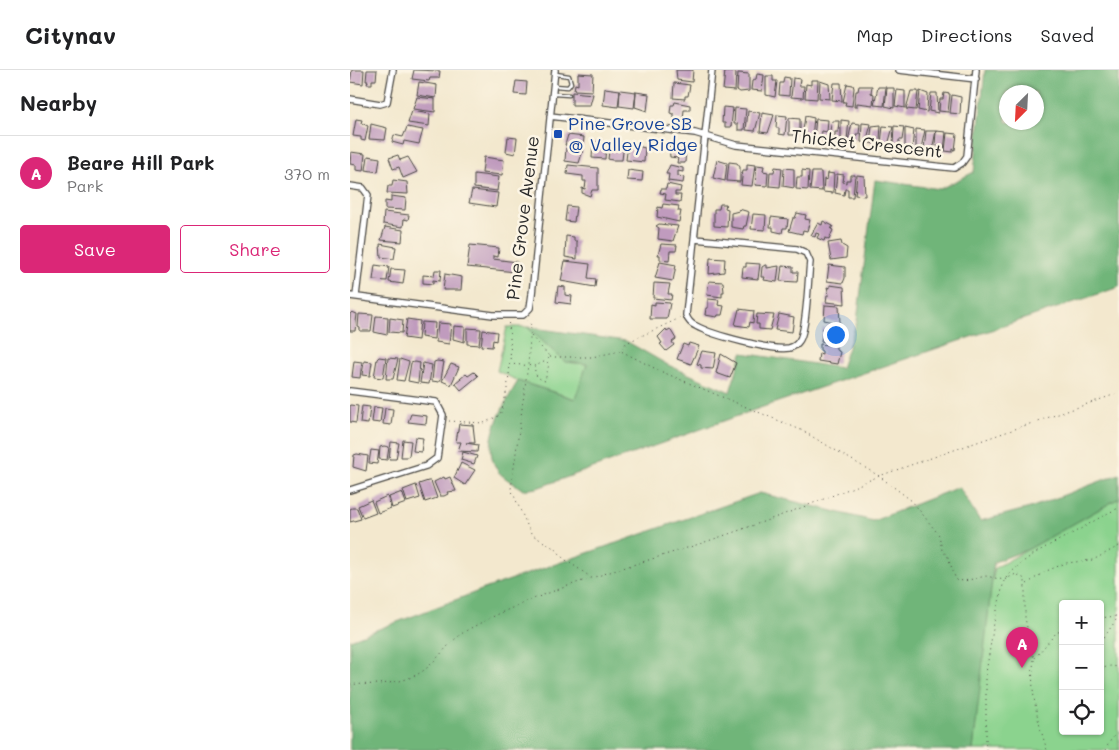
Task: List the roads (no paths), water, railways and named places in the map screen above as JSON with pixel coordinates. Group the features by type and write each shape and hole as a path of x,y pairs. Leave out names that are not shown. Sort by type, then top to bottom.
{"street":[{"path":"350,99 380,104 387,102 393,70"},
{"path":"695,239 797,249 806,253 810,262 803,334 796,344 789,348 733,339 703,329 688,321 686,315 712,70"},
{"path":"899,70 976,79"},
{"name":"Thicket Crescent","path":"550,116 695,133 736,145 954,168 962,163 967,156 976,70"},
{"name":"Pine Grove Avenue","path":"353,296 507,315 523,315 530,308 555,72"},
{"path":"350,186 363,188 368,195 353,296"},
{"path":"350,391 436,402 443,415 438,458 426,466 350,490"}],"lane":[{"path":"554,86 568,87 571,83 569,76 555,72"},
{"path":"553,94 569,95"}],"place":[{"name":"Pine Grove SB @ Valley Ridge","path":"558,134"},
{"name":"Beare Hill Park","path":"1022,668"}]}
